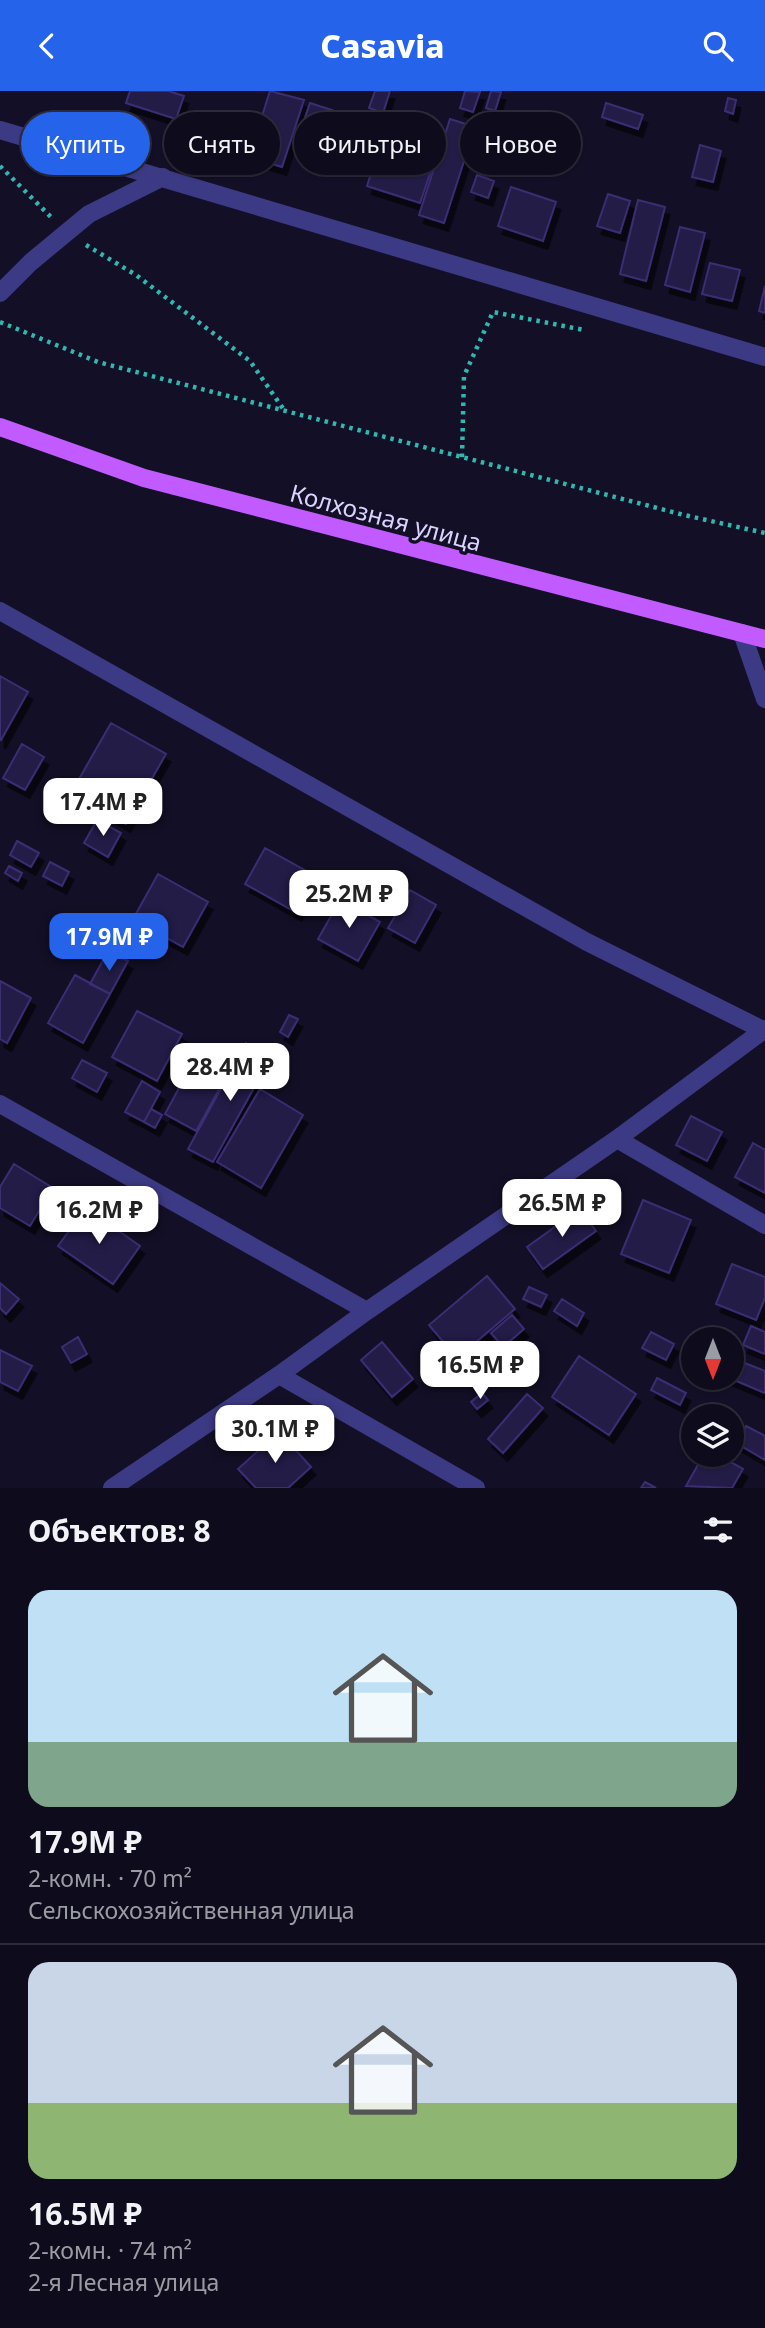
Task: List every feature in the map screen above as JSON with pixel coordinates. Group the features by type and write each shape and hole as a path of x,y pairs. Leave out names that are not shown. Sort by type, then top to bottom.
{"main road":[{"name":"Колхозная улица","path":"0,427 144,478 765,639"}],"street":[{"path":"0,130 765,357"},
{"path":"0,293 89,214 163,177"},
{"path":"0,611 587,942 764,1030 617,1139 112,1488"},
{"path":"742,633 765,699"},
{"path":"0,1104 367,1311"},
{"path":"617,1139 765,1225"},
{"path":"279,1375 476,1488"}],"path":[{"path":"0,166 67,233 136,275 250,361 285,411"},
{"path":"462,457 464,376 493,312 588,331"},
{"path":"0,322 98,362 684,515 765,533"}],"building":[{"path":"130,91 168,91 184,96 178,112 164,112 164,115 126,103"},
{"path":"270,91 304,100 300,112 294,112 294,130 282,167 280,112 263,112"},
{"path":"375,91 390,91 383,112 369,108"},
{"path":"465,91 480,92 473,112 460,108"},
{"path":"491,91 501,92 495,111 486,108"},
{"path":"728,98 736,100 733,114 725,111"},
{"path":"310,103 338,112 307,112"},
{"path":"606,103 643,115 638,129 602,117"},
{"path":"450,119 460,122 460,173 444,223 419,215 432,175 446,175 446,131"},
{"path":"700,145 721,151 713,182 692,177"},
{"path":"371,175 430,175 420,203 367,186"},
{"path":"477,175 494,181 488,198 471,192"},
{"path":"511,187 556,202 543,241 498,226"},
{"path":"608,194 630,201 620,233 597,226"},
{"path":"638,200 665,207 646,281 620,274"},
{"path":"680,227 705,233 690,292 665,285"},
{"path":"710,263 740,270 732,301 702,294"},
{"path":"765,286 765,313 759,311"},
{"path":"0,676 28,692 1,740 0,739"},
{"path":"111,723 166,754 126,824 71,793"},
{"path":"22,744 44,757 25,790 3,778"},
{"path":"97,820 121,833 108,857 84,843"},
{"path":"17,841 39,853 31,867 10,855"},
{"path":"265,848 317,877 297,913 245,884"},
{"path":"50,862 69,872 62,886 43,876"},
{"path":"9,866 22,873 18,881 5,873"},
{"path":"158,874 208,902 183,947 133,919"},
{"path":"410,890 436,905 415,943 388,928"},
{"path":"340,900 380,922 358,961 318,939"},
{"path":"108,951 128,961 110,994 90,984"},
{"path":"75,975 110,994 83,1043 48,1023"},
{"path":"0,981 31,998 7,1043 0,1039"},
{"path":"137,1011 182,1034 157,1081 112,1057"},
{"path":"289,1015 298,1019 288,1037 280,1032"},
{"path":"246,1043 271,1057 213,1162 188,1149"},
{"path":"195,1058 227,1075 196,1131 165,1114"},
{"path":"82,1060 107,1073 97,1092 72,1078"},
{"path":"142,1081 160,1092 144,1122 125,1112"},
{"path":"260,1089 303,1115 261,1188 217,1162"},
{"path":"151,1109 162,1115 155,1128 144,1122"},
{"path":"691,1116 722,1132 707,1161 676,1145"},
{"path":"753,1143 765,1150 765,1193 735,1177"},
{"path":"14,1164 53,1188 30,1226 0,1208 0,1187"},
{"path":"643,1200 691,1220 669,1273 621,1254"},
{"path":"86,1208 140,1246 113,1284 58,1246"},
{"path":"580,1209 596,1231 543,1269 527,1247"},
{"path":"732,1264 765,1277 765,1298 756,1320 716,1304"},
{"path":"487,1276 515,1309 457,1358 429,1325"},
{"path":"0,1283 19,1299 6,1314 0,1308"},
{"path":"529,1287 547,1295 541,1307 523,1299"},
{"path":"562,1299 584,1313 577,1326 554,1311"},
{"path":"512,1315 524,1329 503,1347 491,1333"},
{"path":"751,1326 765,1332 765,1354 744,1345"},
{"path":"651,1332 674,1344 666,1360 642,1348"},
{"path":"78,1337 87,1354 71,1363 62,1347"},
{"path":"382,1342 413,1379 392,1397 361,1360"},
{"path":"0,1350 32,1366 18,1391 0,1382"},
{"path":"579,1356 636,1394 609,1435 552,1397"},
{"path":"744,1363 765,1371 765,1393 744,1384"},
{"path":"657,1378 686,1393 680,1405 651,1390"},
{"path":"482,1393 488,1400 477,1409 471,1402"},
{"path":"527,1394 543,1408 503,1453 488,1439"},
{"path":"746,1426 765,1436 765,1460 744,1448"},
{"path":"279,1432 311,1467 288,1488 256,1488 238,1469"},
{"path":"697,1467 743,1469 732,1488 686,1486"},
{"path":"645,1482 656,1488 641,1488"}]}
